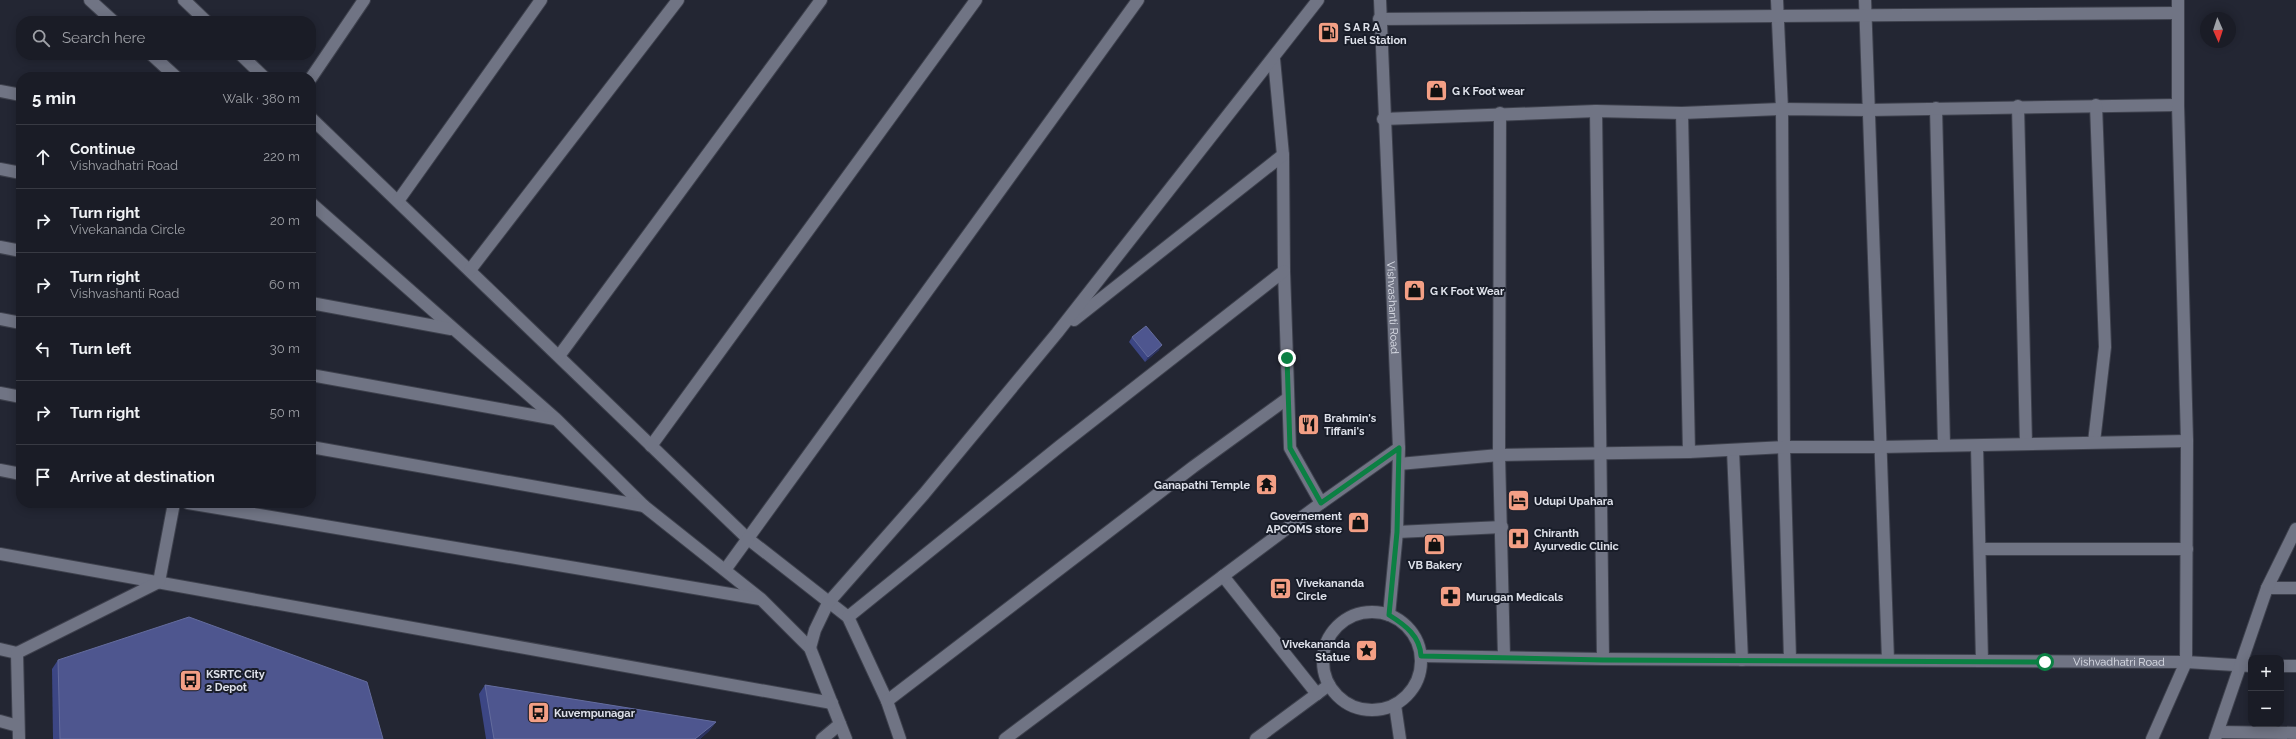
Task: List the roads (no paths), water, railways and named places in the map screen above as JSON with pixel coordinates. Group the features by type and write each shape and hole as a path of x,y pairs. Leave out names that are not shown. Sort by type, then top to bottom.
{"street":[{"path":"90,0 108,16"},
{"path":"315,72 364,0"},
{"path":"398,201 541,0"},
{"path":"470,270 678,0"},
{"path":"559,356 820,0"},
{"path":"651,446 976,0"},
{"path":"725,570 1138,0"},
{"path":"810,648 815,630 828,603 924,494 1057,333 1274,59 1318,0"},
{"name":"Vishvashanti Road","path":"1380,0 1399,448 1397,532 1389,615"},
{"path":"1777,0 1782,109 1784,447 1790,659"},
{"path":"1865,0 1888,660"},
{"path":"2152,739 2186,662 2187,441 2178,105 2178,0"},
{"path":"190,2 202,16"},
{"path":"1380,19 2178,13"},
{"path":"1274,59 1283,155 1284,271 1290,448 1321,503"},
{"path":"157,60 171,72"},
{"path":"246,60 259,72"},
{"path":"0,91 16,94"},
{"path":"2094,442 2105,347 2096,105"},
{"path":"1384,119 1596,110 1682,113 1782,109 1868,110 2018,106 2178,105"},
{"path":"2018,106 2026,444"},
{"path":"1936,108 1944,445"},
{"path":"1596,110 1603,660"},
{"path":"1500,113 1499,455 1502,527 1504,657"},
{"path":"1682,113 1689,452"},
{"path":"316,123 747,538 828,603 848,617 887,701 900,739"},
{"path":"1057,333 1283,155"},
{"path":"0,169 16,172"},
{"path":"316,207 452,329 556,419 644,506 761,599 810,648 846,739"},
{"path":"0,247 16,250"},
{"path":"848,617 1060,446 1284,271"},
{"path":"316,304 452,329"},
{"path":"0,319 16,322"},
{"path":"316,376 556,419"},
{"path":"0,393 16,396"},
{"path":"887,701 1193,466 1288,398"},
{"path":"1399,464 1499,455 1601,452 1689,452 1784,447 1880,448 1944,445 1977,446 2094,442 2187,441"},
{"path":"1977,446 1982,661"},
{"path":"316,448 644,506"},
{"path":"1005,739 1321,503 1399,448"},
{"path":"1733,450 1742,660"},
{"path":"0,470 16,473"},
{"path":"159,582 173,508"},
{"path":"218,508 761,599"},
{"path":"1397,532 1502,527"},
{"path":"2296,529 2267,588 2246,666 2217,735 2296,733"},
{"path":"1980,548 2187,549"},
{"path":"0,554 832,703"},
{"path":"1223,576 1317,694"},
{"path":"0,649 17,653 159,582"},
{"path":"2267,588 2296,588"},
{"path":"1374,612 1389,615 1403,623 1414,635 1421,656 1421,666 1417,682 1408,695 1395,705 1380,710 1363,710 1348,704 1335,694 1329,685 1322,664 1324,648 1331,634 1342,622 1357,614 1374,612"},
{"path":"17,653 19,739"},
{"name":"Vishvadhatri Road","path":"1421,656 1603,660 1790,659 2186,662 2246,666"},
{"path":"2284,666 2296,666"},
{"path":"1256,739 1329,685"},
{"path":"1395,705 1400,739"},
{"path":"0,721 18,726"},
{"path":"822,739 840,724"}],"place":[{"name":"S A R A Fuel Station","path":"1329,33"},
{"name":"G K Foot wear","path":"1437,91"},
{"name":"G K Foot Wear","path":"1414,291"},
{"name":"Brahmin's Tiffani's","path":"1309,424"},
{"name":"Ganapathi Temple","path":"1266,485"},
{"name":"Udupi Upahara","path":"1518,501"},
{"name":"Governement APCOMS store","path":"1358,522"},
{"name":"Chiranth Ayurvedic Clinic","path":"1518,539"},
{"name":"VB Bakery","path":"1435,545"},
{"name":"Vivekananda Circle","path":"1280,589"},
{"name":"Murugan Medicals","path":"1451,597"},
{"name":"Vivekananda Statue","path":"1366,650"},
{"name":"KSRTC City 2 Depot","path":"191,680"},
{"name":"Kuvempunagar","path":"538,713"}]}
